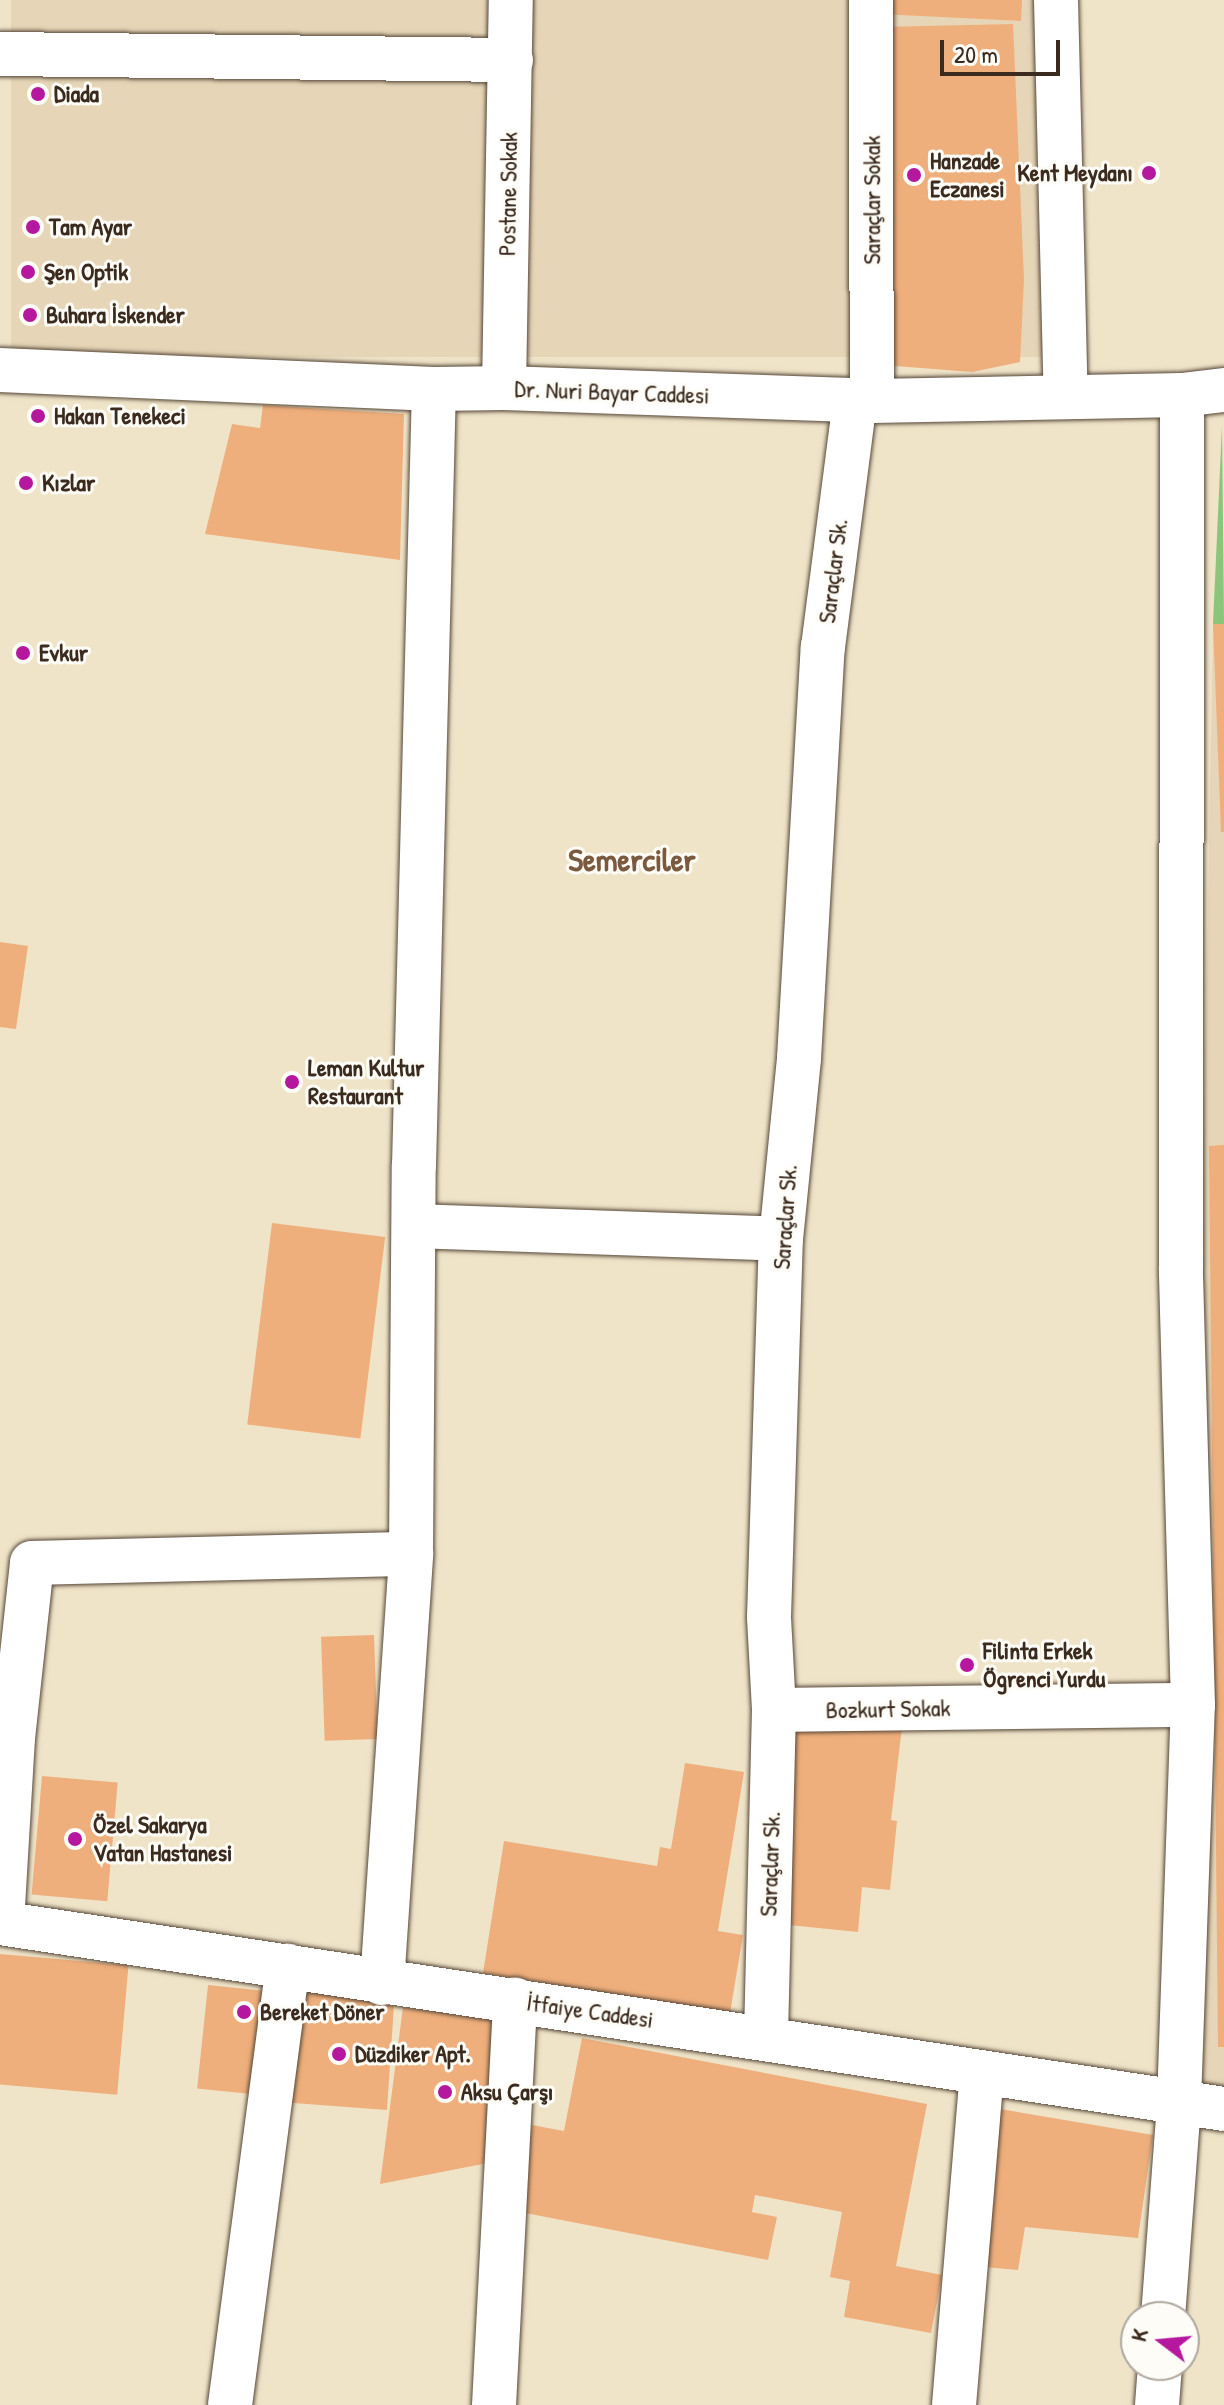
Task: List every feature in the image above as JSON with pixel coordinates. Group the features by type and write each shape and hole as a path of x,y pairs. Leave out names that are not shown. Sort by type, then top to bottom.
{"street":[{"name":"Postane Sokak","path":"504,388 511,0"},
{"name":"Saraçlar Sokak","path":"864,401 871,0"},
{"path":"1056,0 1066,397"},
{"path":"0,54 511,60"},
{"name":"Dr. Nuri Bayar Caddesi","path":"0,370 434,389 504,388 864,401 1203,393"},
{"path":"382,1983 411,1554 414,1226 434,389"},
{"path":"1164,2301 1179,2102 1193,1705 1181,1267 1203,393"},
{"name":"Saraçlar Sk.","path":"766,2036 774,1710 769,1617 781,1239 799,1058 821,674 864,401"},
{"path":"414,1226 781,1239"},
{"path":"1,1923 13,1738 32,1563 411,1554"},
{"name":"Bozkurt Sokak","path":"774,1710 1193,1705"},
{"name":"İtfaiye Caddesi","path":"1,1923 382,1983 766,2036 982,2073 1224,2109"},
{"path":"230,2405 288,1966"},
{"path":"494,2405 515,2000"},
{"path":"954,2405 982,2073"},
{"path":"1157,2405 1159,2381"}],"shaded area":[{"path":"11,0 1070,0 1070,357 11,357"},
{"path":"1213,624 1224,624 1224,2090 1187,2086"}],"green space":[{"path":"1222,426 1224,624 1213,624"}],"building":[{"path":"879,0 1022,0 1021,21 879,14"},
{"path":"1013,24 1024,279 1020,362 972,372 882,365 880,27"},
{"path":"263,405 404,414 400,560 205,534 232,424 260,428"},
{"path":"1213,624 1224,624 1224,832 1221,832"},
{"path":"0,942 28,946 16,1029 0,1027"},
{"path":"1224,1145 1224,2047 1218,2047 1209,1146"},
{"path":"272,1223 385,1237 360,1438 247,1424"},
{"path":"374,1635 378,1739 325,1741 321,1637"},
{"path":"789,1726 902,1727 891,1820 897,1821 890,1890 862,1887 858,1932 789,1925"},
{"path":"685,1763 744,1772 718,1931 743,1935 730,2013 483,1973 504,1841 657,1866 660,1847 671,1849"},
{"name":"Özel Sakarya Vatan Hastanesi","path":"42,1776 118,1783 107,1901 32,1895"},
{"path":"0,1954 129,1965 117,2095 0,2084"},
{"path":"208,1985 270,1991 259,2095 197,2088"},
{"name":"Düzdiker Apt.","path":"295,1988 394,2005 387,2110 280,2102"},
{"name":"Aksu Çarşı","path":"403,2007 503,2021 493,2162 380,2184"},
{"path":"582,2038 927,2104 896,2266 942,2275 931,2333 844,2317 850,2281 830,2277 842,2212 755,2195 752,2212 777,2217 768,2260 515,2211 532,2125 564,2131"},
{"path":"994,2108 1153,2135 1138,2238 1025,2227 1018,2270 973,2266"}],"place":[{"name":"Diada","path":"38,94"},
{"name":"Kent Meydanı","path":"1149,173"},
{"name":"Hanzade Eczanesi","path":"914,175"},
{"name":"Tam Ayar","path":"33,227"},
{"name":"Şen Optik","path":"28,272"},
{"name":"Buhara İskender","path":"30,315"},
{"name":"Hakan Tenekeci","path":"38,416"},
{"name":"Kızlar","path":"26,483"},
{"name":"Evkur","path":"23,653"},
{"name":"Leman Kultur Restaurant","path":"292,1082"},
{"name":"Filinta Erkek Ögrenci Yurdu","path":"967,1665"},
{"name":"Özel Sakarya Vatan Hastanesi","path":"75,1839"},
{"name":"Bereket Döner","path":"244,2012"},
{"name":"Düzdiker Apt.","path":"339,2054"},
{"name":"Aksu Çarşı","path":"445,2092"}],"district":[{"name":"Semerciler","path":"632,860"}]}
